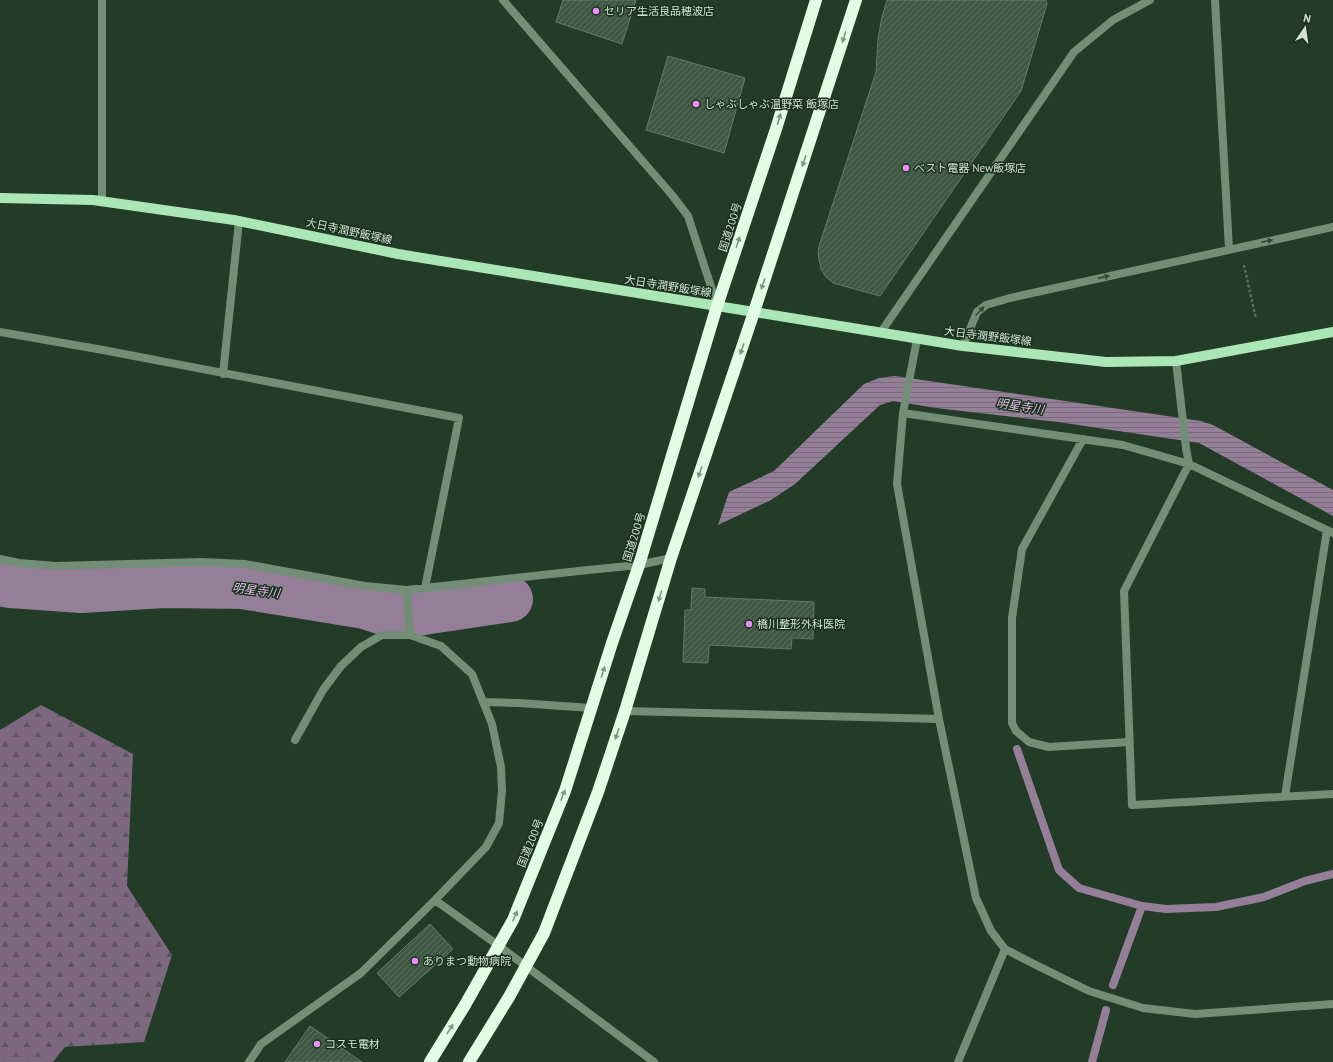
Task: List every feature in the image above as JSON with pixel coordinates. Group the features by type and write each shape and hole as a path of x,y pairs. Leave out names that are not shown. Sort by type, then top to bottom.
{"highway":[{"name":"国道200号","path":"430,1062 465,1005 513,920 565,791 639,565 717,306 776,129 816,0"},
{"path":"469,1062 526,966 547,926 598,792 625,711 671,558 754,312 856,0"}],"main road":[{"name":"大日寺潤野飯塚線","path":"0,198 93,200 239,221 398,254 917,339 963,346 1106,362 1176,361 1333,332"}],"street":[{"path":"102,0 102,202"},
{"path":"503,0 672,195 688,216 717,306"},
{"path":"881,332 1074,52 1113,20 1150,0"},
{"path":"1215,0 1229,249"},
{"path":"223,374 239,221"},
{"path":"963,346 977,312 986,305 1010,298 1333,227"},
{"path":"0,332 103,350 459,418 424,588"},
{"path":"917,339 903,409 897,484 939,719 976,898 991,931 1005,949 1089,991 1143,1008 1195,1014 1333,1004"},
{"path":"1176,361 1180,403 1189,464 1124,592 1132,805 1333,794"},
{"path":"903,409 1122,445 1189,464 1330,532 1285,796"},
{"path":"1083,439 1022,549 1012,618 1012,723 1016,731 1029,742 1049,747 1129,742"},
{"path":"0,559 19,563 56,566 202,562 245,564 365,586 407,590 580,570 639,565 671,558"},
{"path":"407,590 410,635"},
{"path":"249,1062 261,1044 362,974 486,847 499,823 502,791 501,767 492,724 472,674 441,646 410,635 382,635 361,647 341,666 323,690 295,740"},
{"path":"483,702 519,702 591,708"},
{"path":"625,711 939,719"},
{"path":"435,900 654,1062"},
{"path":"958,1062 1005,949"}],"path":[{"path":"1240,247 1256,319"}],"green space":[{"path":"41,705 133,754 127,886 172,955 144,1042 65,1047 53,1062 0,1062 0,730"}],"water":[{"path":"895,376 1201,421 1213,425 1333,490 1333,516 1199,443 1058,422 936,408 893,401 880,405 795,484 771,500 718,525 729,492 774,471 864,384 879,378"}],"building":[{"name":"セリア生活良品穂波店","path":"563,0 636,0 622,44 556,22"},
{"name":"ベスト電器 New飯塚店","path":"887,0 1046,0 1047,4 1021,91 880,296 833,283 825,276 821,269 818,254 819,246 876,72 878,39"},
{"name":"しゃぶしゃぶ温野菜 飯塚店","path":"668,56 745,78 724,153 646,130"},
{"name":"橋川整形外科医院","path":"692,588 705,589 705,597 814,602 813,639 792,638 791,649 709,645 708,663 683,662 685,610 691,610"},
{"name":"ありまつ動物病院","path":"430,924 453,949 399,997 377,973"},
{"name":"コスモ電材","path":"310,1026 362,1062 285,1062"}],"waterway":[{"name":"明星寺川","path":"0,583 81,590 164,585 242,586 365,606 390,614 423,612 510,599"},
{"path":"1017,749 1059,870 1079,888 1142,906 1166,909 1216,907 1264,897 1305,881 1333,874"},
{"path":"1113,985 1142,906"},
{"path":"1092,1062 1106,1010"}],"place":[{"name":"セリア生活良品穂波店","path":"596,11"},
{"name":"しゃぶしゃぶ温野菜 飯塚店","path":"696,104"},
{"name":"ベスト電器 New飯塚店","path":"906,168"},
{"name":"橋川整形外科医院","path":"749,624"},
{"name":"ありまつ動物病院","path":"415,961"},
{"name":"コスモ電材","path":"317,1044"}]}
